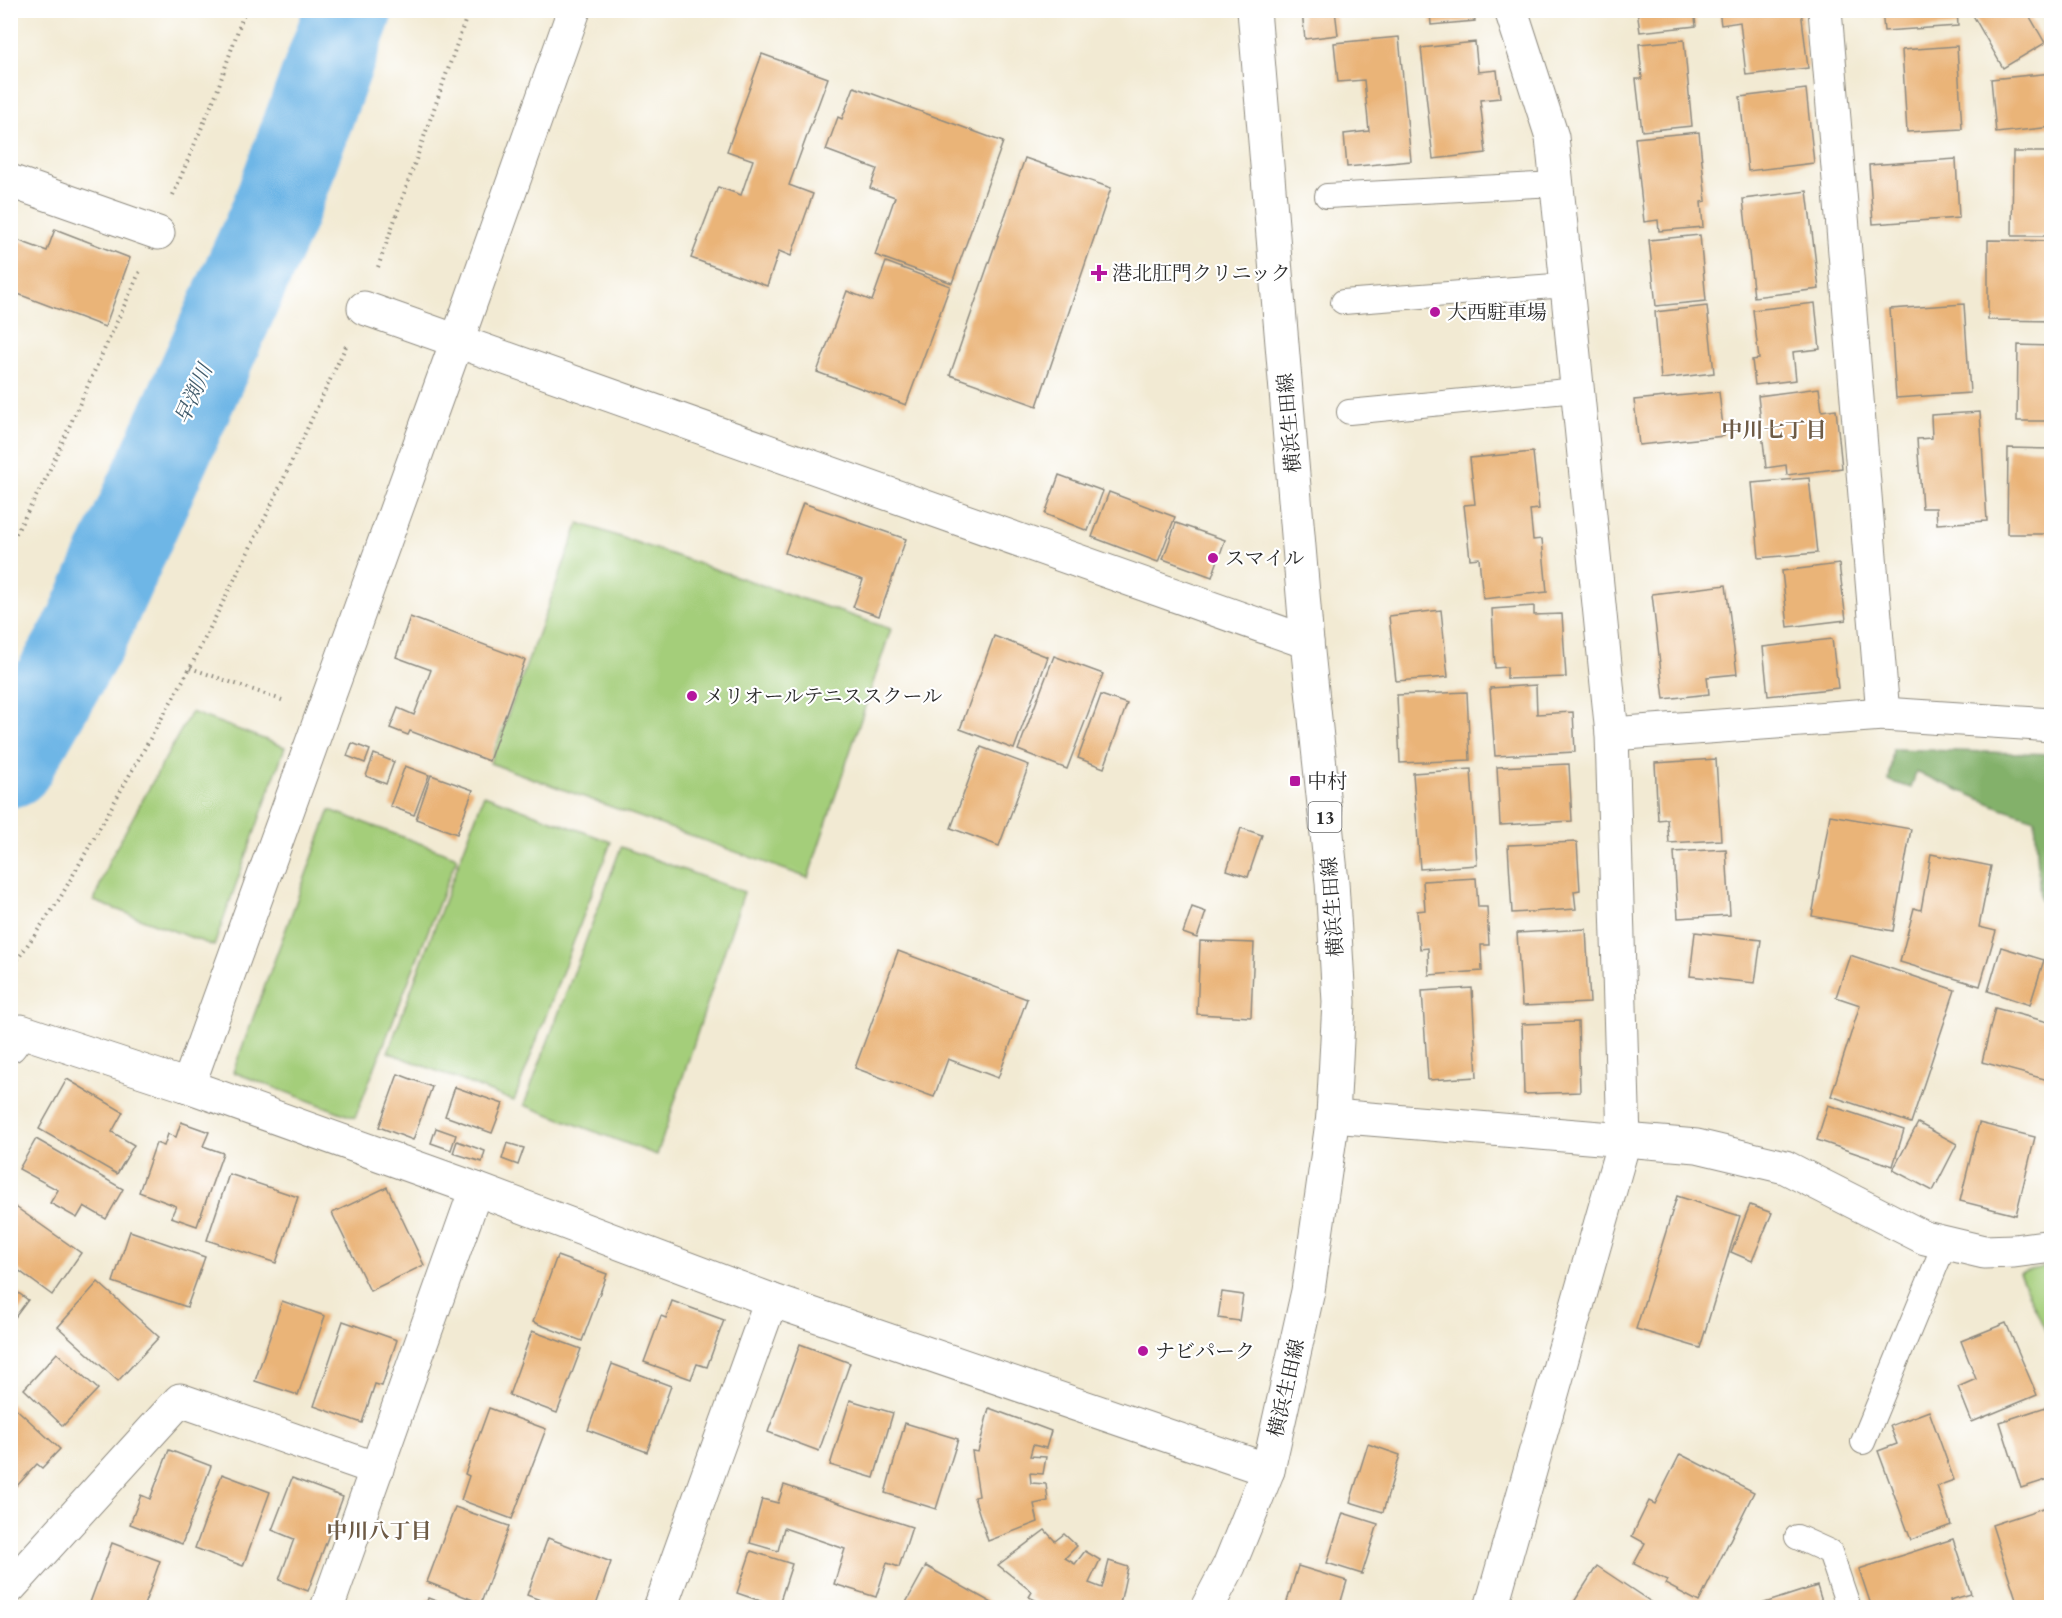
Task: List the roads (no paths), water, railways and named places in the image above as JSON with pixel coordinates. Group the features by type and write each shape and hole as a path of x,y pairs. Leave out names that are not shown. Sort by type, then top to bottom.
{"street":[{"path":"188,1086 574,10"},
{"name":"横浜生田線","path":"1208,1608 1229,1566 1268,1470 1308,1291 1333,1116 1339,1002 1332,882 1307,642 1254,10"},
{"path":"1491,1608 1624,1141 1612,734 1552,137 1511,10"},
{"path":"1825,10 1882,714"},
{"path":"10,181 158,233"},
{"path":"364,308 1307,642"},
{"path":"1612,734 1882,714 2052,725"},
{"path":"10,1046 21,1031 188,1086 476,1189 771,1300 1268,1470"},
{"path":"1333,1116 1697,1146 1785,1167 1925,1238 1984,1252 2052,1246"},
{"path":"327,1608 476,1189"},
{"path":"660,1608 771,1300"},
{"path":"10,1587 180,1400 376,1469"}],"lane":[{"path":"1327,196 1556,184"},
{"path":"1343,302 1567,285"},
{"path":"1349,412 1577,390"},
{"path":"1863,1442 1945,1243"},
{"path":"1797,1537 1830,1552 1849,1608"}],"waterway":[{"name":"早渕川","path":"10,764 86,632 273,216 349,10"}],"place":[{"name":"港北肛門クリニック","path":"1099,273"},
{"name":"大西駐車場","path":"1435,312"},
{"name":"スマイル","path":"1213,558"},
{"name":"メリオールテニススクール","path":"692,696"},
{"name":"中村","path":"1295,781"},
{"name":"ナビパーク","path":"1143,1351"}],"district":[{"name":"中川七丁目","path":"1774,429"},
{"name":"中川八丁目","path":"379,1530"}]}
